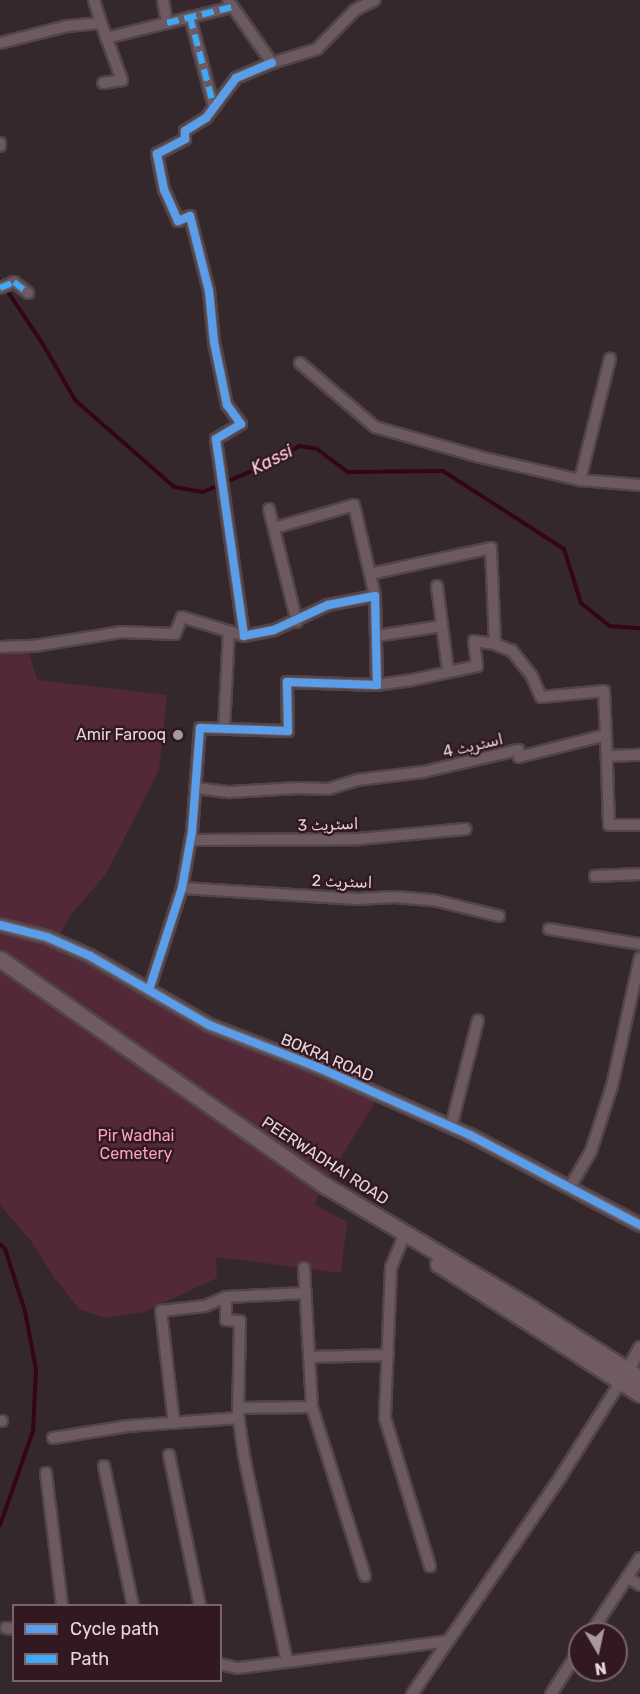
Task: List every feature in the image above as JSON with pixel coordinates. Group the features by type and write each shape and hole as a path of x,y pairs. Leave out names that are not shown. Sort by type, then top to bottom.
{"main road":[{"name":"PEERWADHAI ROAD","path":"0,959 326,1186 532,1309 630,1376 640,1394"}],"street":[{"path":"94,0 122,80 103,83"},
{"path":"163,0 167,23"},
{"path":"244,636 216,439 241,424 227,405 214,342 209,291 190,216 178,221 164,190 157,154 184,139 185,131 206,118 236,78 272,63 317,49 355,10 375,0"},
{"path":"106,38 190,17 230,4 272,63"},
{"path":"190,17 214,107"},
{"path":"0,43 67,26 101,23"},
{"path":"0,288 15,282 28,292"},
{"path":"580,480 610,359"},
{"path":"300,363 375,427 480,457 580,480 640,485"},
{"path":"274,528 354,505 375,596 377,685"},
{"path":"269,508 297,622"},
{"path":"370,573 491,548 495,644"},
{"path":"437,586 448,671"},
{"path":"0,647 34,646 121,633 175,634 182,617 244,636 274,630 297,622 328,605 375,596"},
{"path":"376,636 442,626"},
{"path":"224,729 228,631"},
{"path":"149,990 182,888 191,840 200,728 288,731 287,682 377,685 412,680 477,666 474,641 495,644 512,651 531,675 541,697 604,691 609,825 640,825"},
{"name":"اسٹریٹ 4","path":"195,788 230,792 298,788 328,789 357,780 423,772 518,750 519,757 606,735"},
{"path":"607,756 640,755"},
{"name":"اسٹریٹ 3","path":"191,840 347,839 466,829"},
{"path":"595,876 640,874"},
{"name":"اسٹریٹ 2","path":"182,888 358,899 395,897 433,900 499,916"},
{"name":"BOKRA ROAD","path":"0,925 47,937 90,956 209,1025 317,1067 451,1127 640,1225"},
{"path":"549,929 640,944"},
{"path":"570,1187 591,1151 612,1086 640,958"},
{"path":"451,1127 478,1020"},
{"path":"408,1234 391,1267 385,1418 430,1566"},
{"path":"304,1268 312,1407 365,1576"},
{"path":"174,1423 161,1311 205,1306 226,1297 306,1293"},
{"path":"226,1297 226,1320 240,1321 239,1413 244,1456 287,1662"},
{"path":"412,1694 630,1376 640,1348"},
{"path":"309,1358 388,1355"},
{"path":"53,1438 128,1426 312,1407"},
{"path":"169,1455 200,1604"},
{"path":"104,1466 133,1604"},
{"path":"46,1473 62,1604"},
{"path":"598,1622 640,1558"},
{"path":"627,1576 640,1585"},
{"path":"222,1664 238,1668 448,1641"},
{"path":"551,1694 568,1668"}],"green space":[{"name":"Pir Wadhai Cemetery","path":"0,645 27,646 37,680 167,695 159,770 106,874 70,916 54,944 151,1001 225,1037 377,1099 320,1191 315,1205 347,1222 341,1273 216,1257 217,1278 144,1312 105,1318 79,1309 53,1276 31,1241 0,1205"}],"waterway":[{"name":"Kassi","path":"0,280 44,346 75,400 174,487 203,492 277,460 299,446 317,449 348,472 443,471 564,549 581,603 609,626 640,628"},
{"path":"0,1244 5,1249 25,1311 36,1370 33,1431 0,1525"}],"marked path":[{"path":"167,23 232,7"},
{"path":"190,17 214,107"},
{"path":"0,288 14,282 28,293"}],"cycle path":[{"path":"149,990 182,888 192,832 200,728 288,731 287,682 377,685 375,596 328,605 274,630 244,636 216,439 241,424 227,405 214,342 209,291 190,216 178,221 164,190 157,154 185,139 185,131 206,118 236,78 272,63"},
{"path":"0,925 47,937 90,956 209,1025 317,1067 470,1135 640,1225"}],"place":[{"name":"Amir Farooq","path":"178,735"}]}
